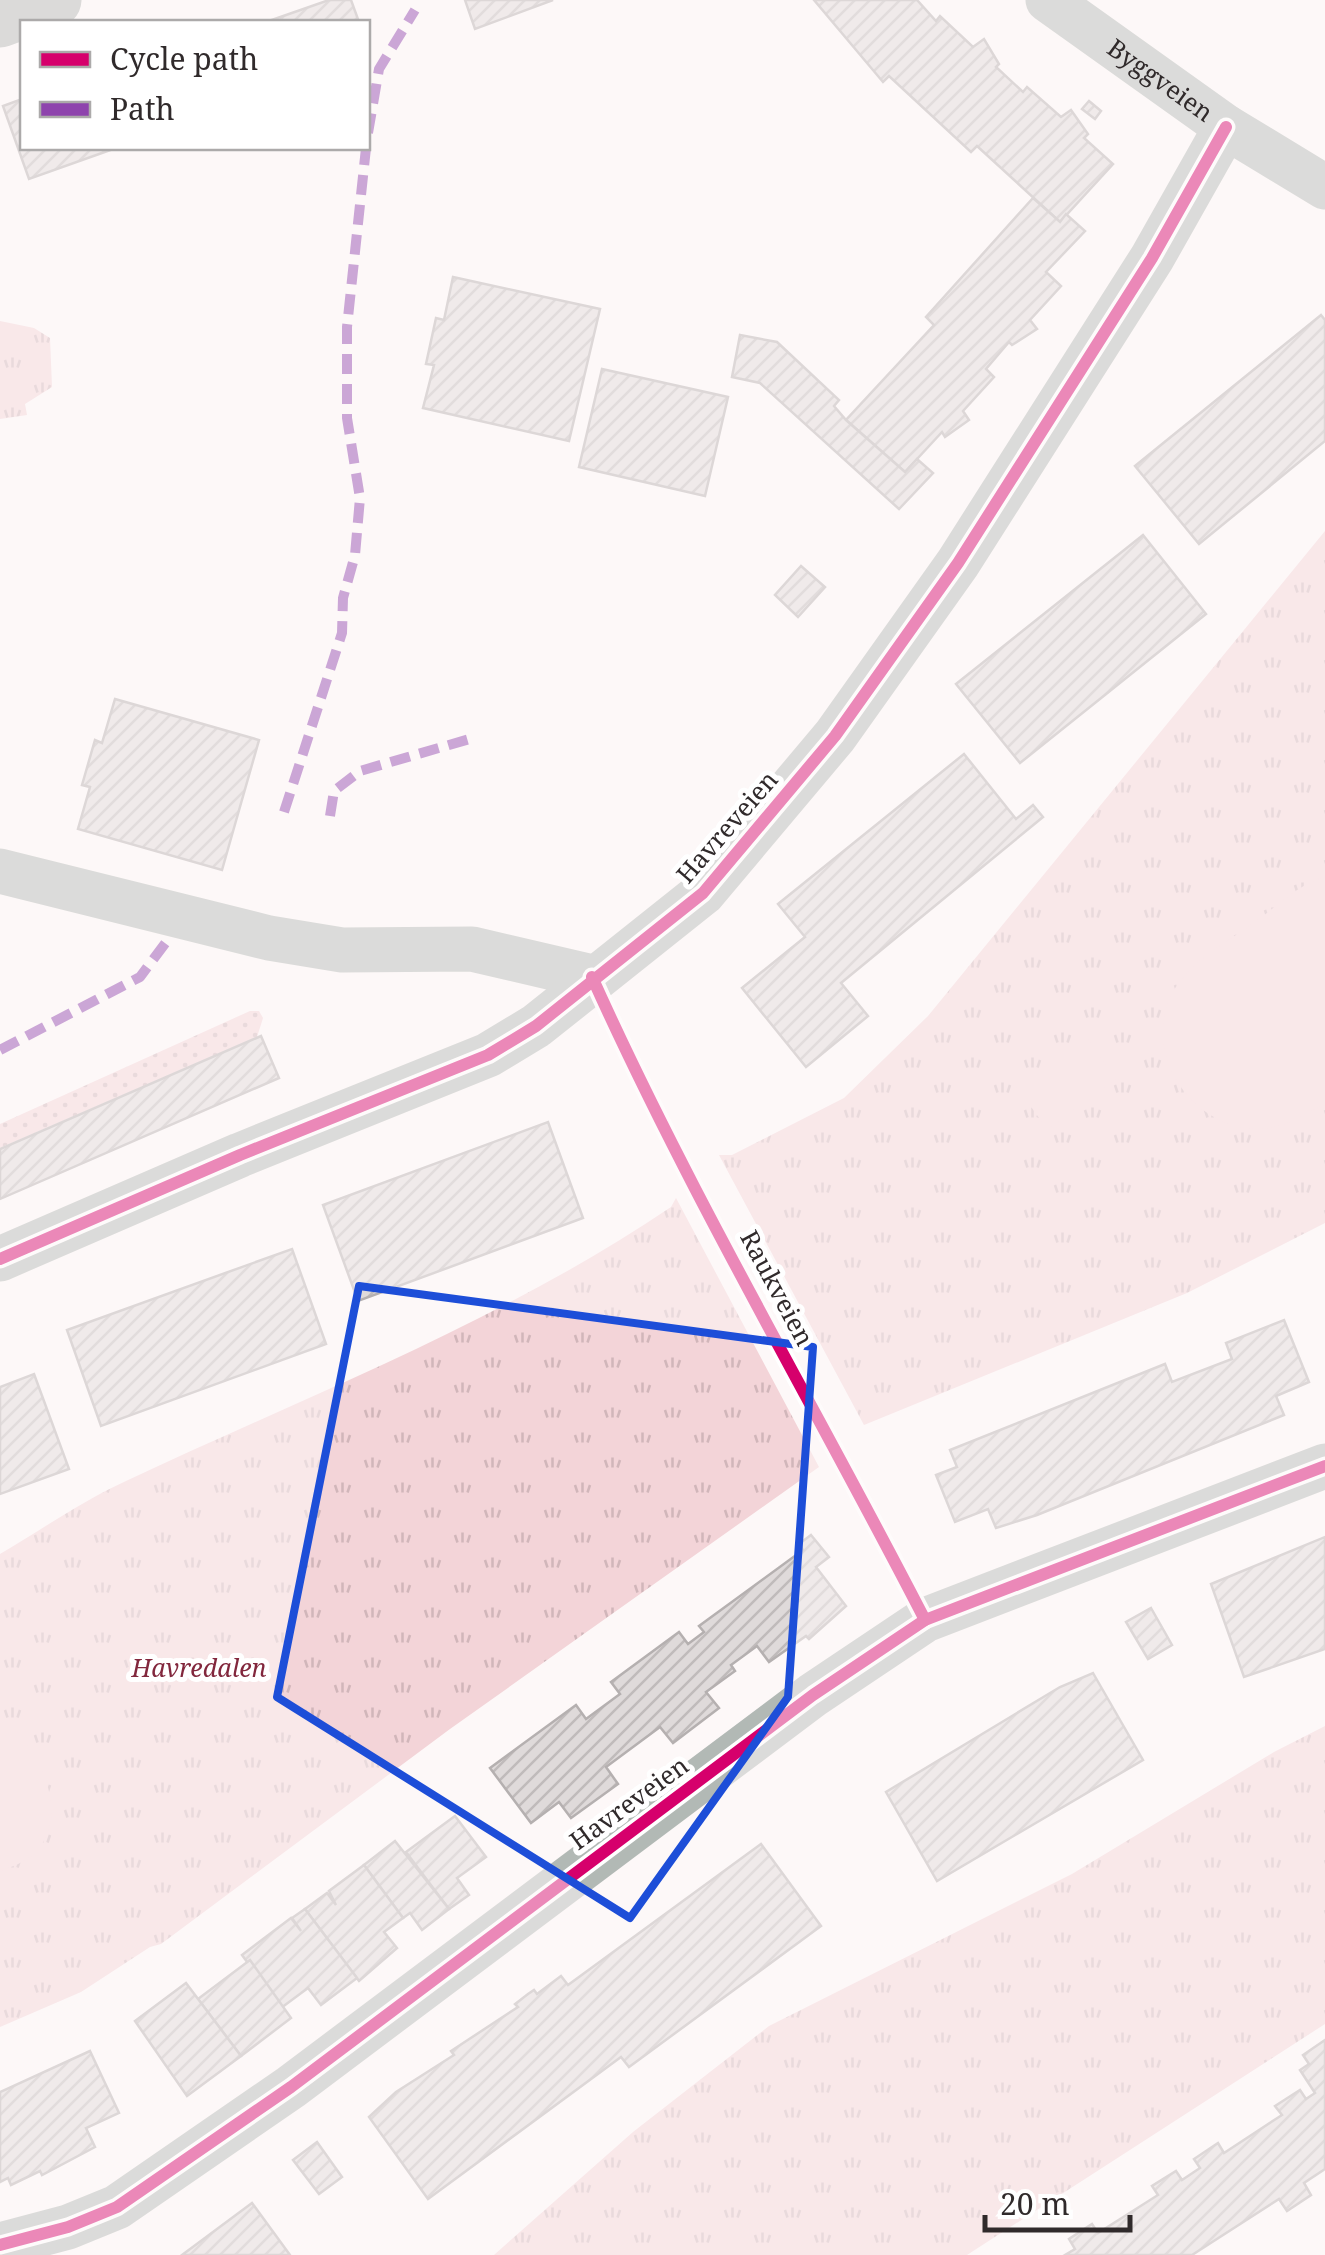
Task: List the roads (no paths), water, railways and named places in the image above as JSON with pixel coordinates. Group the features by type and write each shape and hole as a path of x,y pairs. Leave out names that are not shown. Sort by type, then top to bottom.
{"main road":[{"path":"0,20 54,0"}],"street":[{"name":"Byggveien","path":"1048,0 1226,127 1325,187"},
{"name":"Havreveien","path":"0,1259 256,1148 488,1055 536,1026 592,977 703,893 835,736 958,563 1152,258 1226,127"},
{"path":"0,871 269,938 342,950 472,950 592,977"},
{"name":"Havreveien","path":"0,2245 68,2227 117,2207 290,2087 813,1695 925,1620 1325,1466"}],"park label":[{"name":"Havredalen","path":"199,1668"}]}
